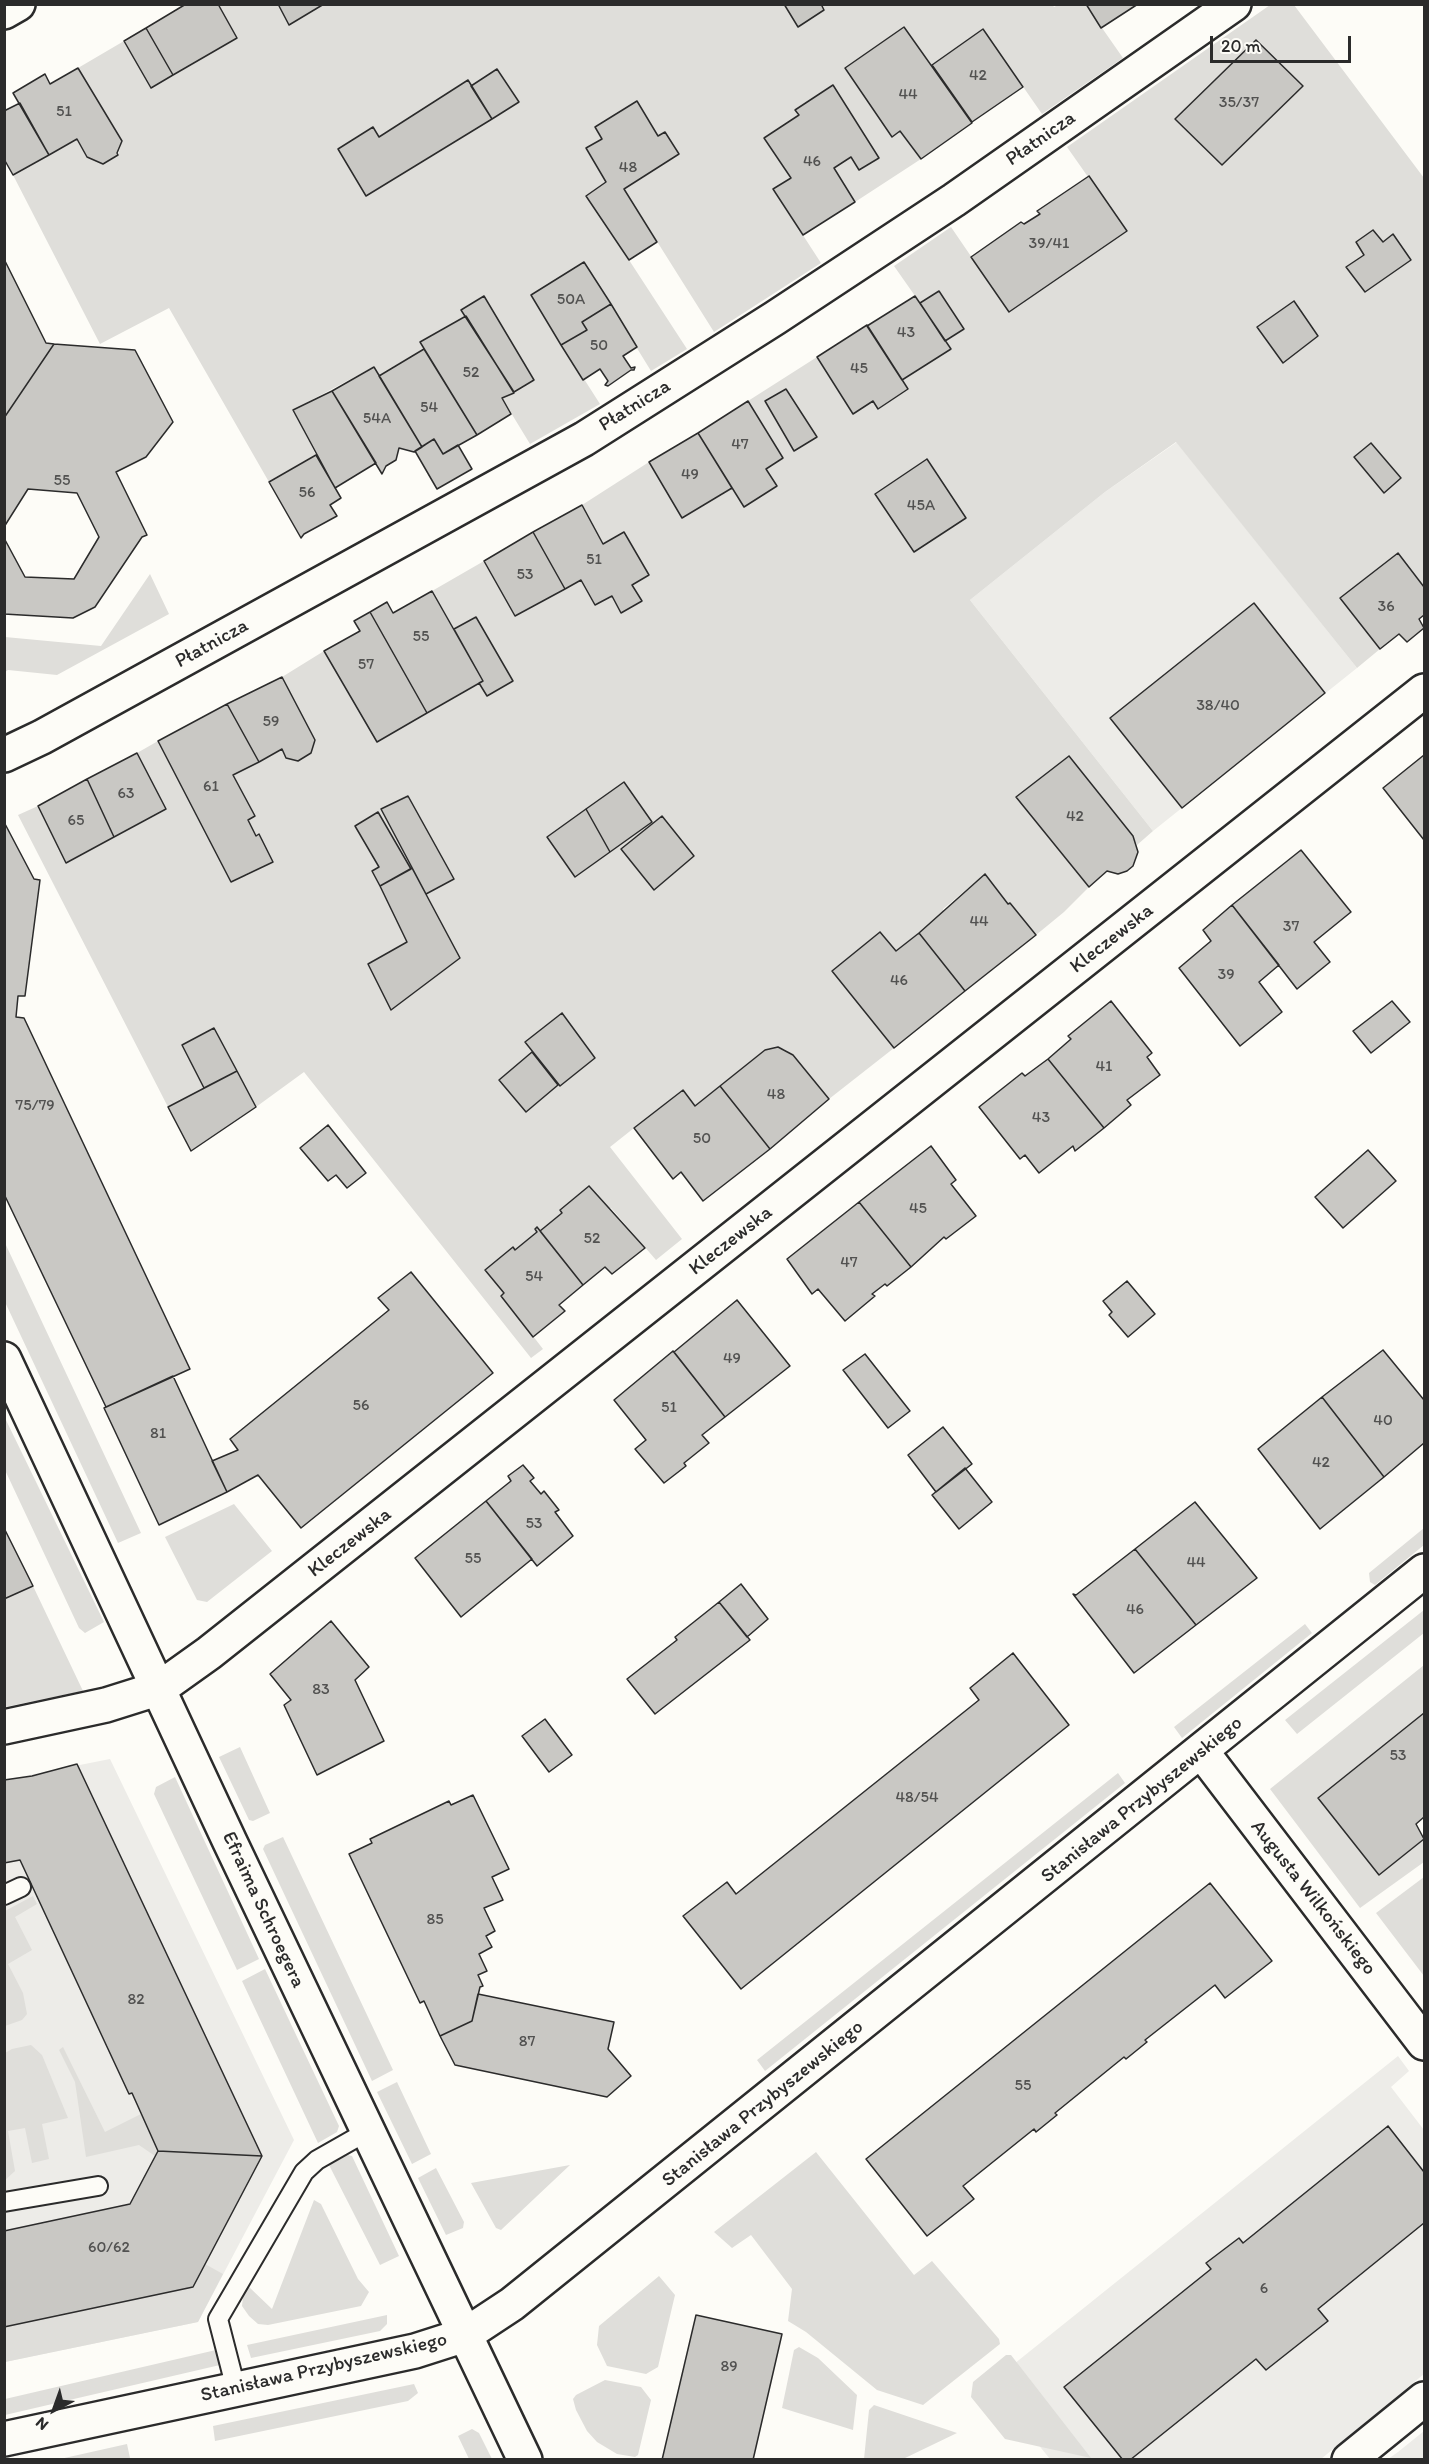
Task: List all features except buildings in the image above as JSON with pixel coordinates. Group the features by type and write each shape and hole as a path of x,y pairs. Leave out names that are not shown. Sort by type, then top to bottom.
{"street":[{"path":"4,12 18,4"},
{"name":"Płatnicza","path":"4,755 42,737 584,439 775,318 954,200 1234,4"},
{"name":"Kleczewska","path":"4,1727 106,1705 160,1688 209,1653 1425,691"},
{"name":"Efraima Schroegera","path":"4,1359 160,1688 230,1842 525,2460"},
{"name":"Stanisława Przybyszewskiego","path":"4,2439 415,2351 465,2335 512,2304 1425,1571"},
{"name":"Augusta Wilkońskiego","path":"1202,1752 1425,2043"},
{"path":"1349,2460 1425,2399"}],"lane":[{"path":"4,1894 21,1887"},
{"path":"236,2389 218,2319 304,2172 317,2160 368,2131"},
{"path":"4,2202 98,2186"}],"shaded area":[{"path":"324,4 1052,4 1054,7 1086,5 1123,58 1042,114 983,29 932,65 904,27 845,69 892,136 900,131 921,159 855,202 834,168 851,157 860,170 879,158 833,85 795,110 799,115 764,138 791,178 773,189 821,263 714,332 624,189 679,154 665,132 658,136 637,101 595,127 602,139 586,149 606,182 629,260 687,349 651,371 584,262 531,296 600,404 530,444 502,398 534,379 483,296 462,309 466,316 420,342 424,349 379,376 373,367 293,410 316,455 269,482 169,308 100,344 13,175 77,139 87,157 103,164 118,155 122,141 78,68 124,41 151,87 237,38 218,5 278,5 290,24"},
{"path":"1270,5 1294,5 1424,178 1424,587 1398,553 1340,598 1380,649 1357,668 1176,442 1105,492 970,600 1153,831 1137,845 1133,836 1069,756 1017,797 1089,887 1036,935 985,874 943,909 944,912 896,951 880,933 832,971 894,1048 829,1099 793,1055 784,1049 771,1048 765,1050 695,1106 682,1090 610,1147 682,1239 656,1260 611,1208 608,1210 589,1186 560,1209 562,1213 540,1231 536,1227 537,1232 515,1250 513,1247 485,1270 543,1349 531,1358 304,1072 256,1107 214,1028 182,1045 204,1088 168,1107 18,815 38,806 67,862 166,810 137,753 158,741 188,799 246,876 273,862 248,820 254,816 233,775 282,749 315,740 282,677 324,651 427,713 479,683 487,696 513,681 476,618 454,629 432,591 484,561 515,616 581,580 595,605 612,596 621,613 642,601 632,585 649,575 624,532 603,544 582,505 649,462 682,518 732,488 744,507 777,486 766,469 783,458 748,401 817,357 853,414 873,401 878,408 902,380 950,349 945,341 964,329 940,292 920,303 894,266 951,227 1009,312 1126,231 1067,147"},
{"path":"1177,442 1357,668 1153,831 970,600 1105,492"},
{"path":"150,574 169,614 57,675 8,670 5,672 5,637 101,646"},
{"path":"5,1243 141,1533 118,1543 5,1302"},
{"path":"5,1418 104,1622 85,1633 79,1628 5,1470"},
{"path":"234,1504 272,1551 207,1602 197,1600 165,1537"},
{"path":"1424,1528 1424,1545 1375,1585 1370,1582 1369,1573"},
{"path":"33,1586 83,1691 5,1707 5,1599"},
{"path":"1424,1610 1424,1633 1297,1734 1285,1720"},
{"path":"1305,1624 1312,1633 1182,1738 1174,1727"},
{"path":"1424,1665 1424,1713 1318,1798 1379,1875 1424,1839 1424,1862 1360,1908 1270,1789"},
{"path":"240,1747 270,1813 253,1821 249,1820 219,1757"},
{"path":"110,1759 294,2140 198,2322 5,2362 4,1780"},
{"path":"1118,1773 1125,1783 765,2071 757,2060"},
{"path":"175,1777 259,1959 237,1970 154,1794 156,1787"},
{"path":"283,1837 393,2070 372,2081 263,1849 265,1845"},
{"path":"1424,1877 1424,1976 1376,1913"},
{"path":"33,1896 37,1904 15,1917 32,1950 8,1964 23,1993 27,2014 22,2020 5,2026 5,1911"},
{"path":"265,1969 339,2126 337,2132 318,2143 242,1981"},
{"path":"31,2045 42,2055 68,2118 42,2124 49,2159 32,2163 25,2128 8,2131 15,2171 5,2180 5,2053"},
{"path":"63,2047 105,2132 141,2114 158,2151 155,2156 139,2145 86,2157 75,2082 59,2050"},
{"path":"1398,2056 1409,2071 1391,2087 1424,2130 1424,2374 1321,2459 1050,2459 989,2384"},
{"path":"397,2082 431,2154 412,2164 377,2092"},
{"path":"816,2152 914,2275 932,2261 999,2339 1000,2344 923,2405 877,2390 806,2332 788,2321 792,2289 751,2235 732,2248 714,2232"},
{"path":"348,2155 352,2156 399,2256 380,2265 329,2165"},
{"path":"570,2165 501,2230 496,2228 471,2183"},
{"path":"436,2168 464,2222 463,2228 446,2235 418,2178"},
{"path":"314,2200 321,2204 358,2279 369,2292 361,2306 268,2325 258,2324 242,2306 243,2297 248,2286 272,2309"},
{"path":"205,2264 223,2274 198,2322 5,2362 4,2327 193,2287"},
{"path":"659,2276 675,2295 658,2367 646,2374 607,2366 597,2345 599,2326"},
{"path":"387,2315 387,2324 380,2331 251,2358 247,2345"},
{"path":"799,2347 818,2358 857,2395 853,2430 782,2408 794,2350"},
{"path":"216,2350 220,2365 5,2415 5,2399"},
{"path":"1006,2355 1011,2355 1091,2458 1005,2439 971,2397 973,2382"},
{"path":"605,2380 641,2387 651,2400 638,2455 635,2457 617,2454 597,2442 587,2431 576,2410 573,2399 576,2395"},
{"path":"414,2384 418,2393 408,2401 215,2441 213,2426"},
{"path":"874,2405 957,2433 903,2459 864,2459 869,2410"},
{"path":"472,2429 479,2433 492,2459 469,2459 458,2436"},
{"path":"1424,2431 1424,2459 1388,2459 1398,2452"},
{"path":"127,2444 130,2458 60,2459"}]}
